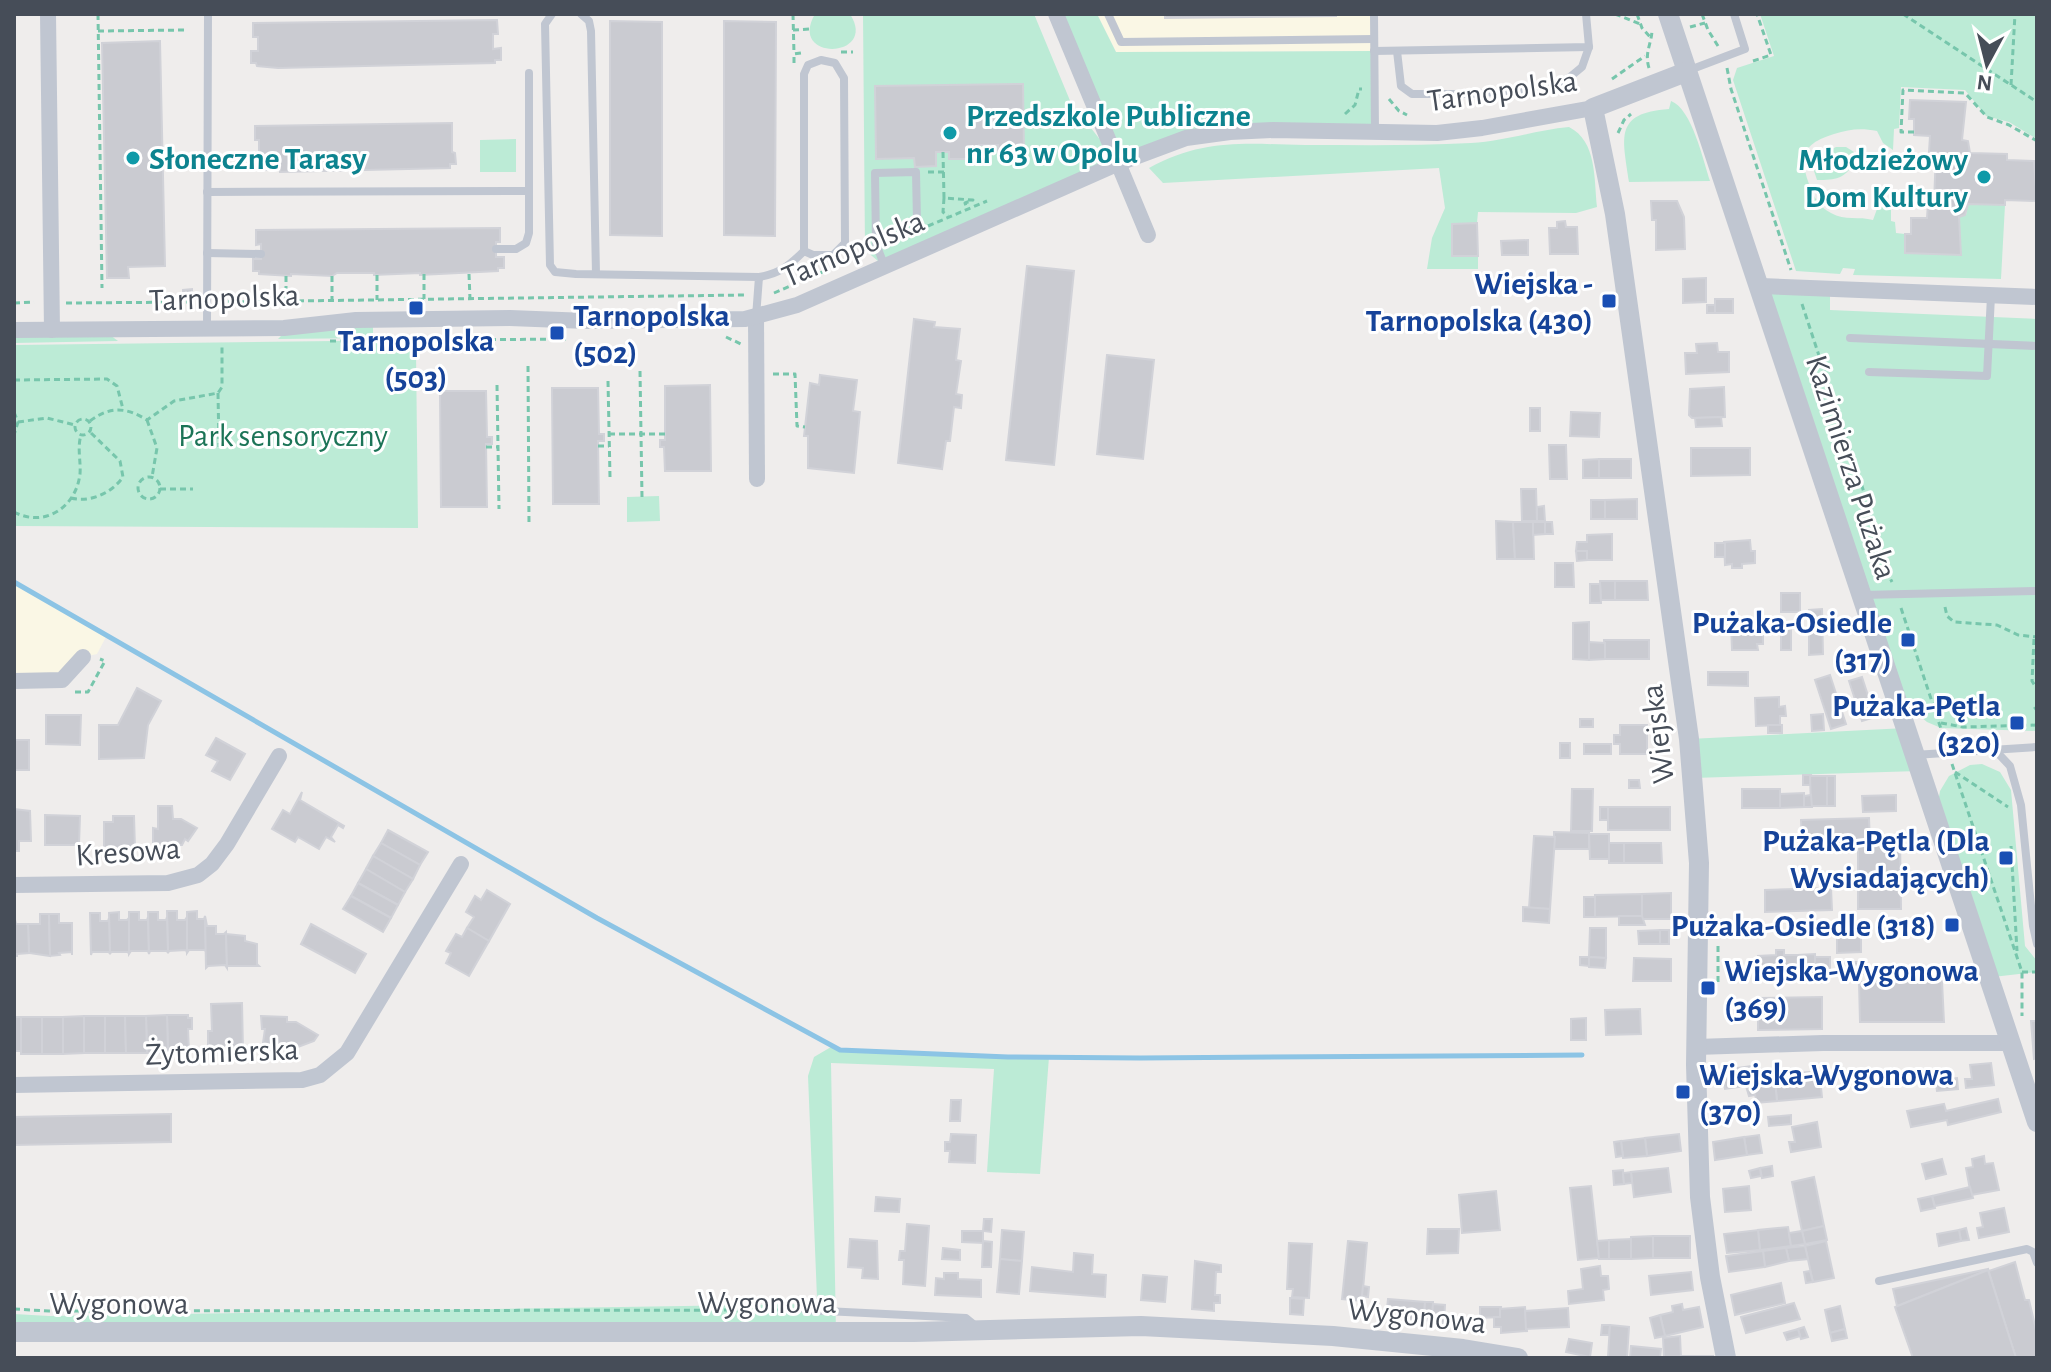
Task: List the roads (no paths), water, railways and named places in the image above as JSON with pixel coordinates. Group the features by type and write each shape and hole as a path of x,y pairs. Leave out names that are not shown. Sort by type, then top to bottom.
{"street":[{"path":"48,14 52,330"},
{"path":"1056,14 1148,235"},
{"name":"Kazimierza Pużaka","path":"1668,14 2037,1122"},
{"name":"Tarnopolska","path":"14,330 284,328 364,319 587,321 756,317 785,310 1119,163 1186,138 1230,132 1437,133 1593,108 1686,72"},
{"name":"Wiejska","path":"1593,108 1615,214 1689,739 1699,863 1696,1047 1700,1197 1710,1277 1726,1358"},
{"path":"1761,286 2037,297"},
{"path":"756,317 757,479"},
{"path":"14,681 62,680 83,657"},
{"name":"Kresowa","path":"14,885 168,883 198,875 212,864 227,844 279,756"},
{"name":"Żytomierska","path":"14,1085 302,1080 320,1075 347,1053 461,864"},
{"path":"1696,1047 2009,1043"},
{"name":"Wygonowa","path":"14,1332 981,1330 1141,1326 1203,1328 1518,1358"}],"lane":[{"path":"207,329 208,14"},
{"path":"552,14 545,24 550,265 555,272 759,277 774,275 787,268 804,251 804,74 808,65 821,60 835,63 844,78 845,243 833,255 813,255 804,251"},
{"path":"581,14 589,21 591,31 596,274"},
{"path":"1108,14 1121,42 1374,39"},
{"path":"1374,14 1375,132"},
{"path":"1397,51 1401,86 1412,94 1472,94 1549,87 1582,67 1589,47 1586,14"},
{"path":"1686,72 1745,49 1734,14"},
{"path":"1374,51 1589,47"},
{"path":"496,249 516,249 526,243 529,233 529,73"},
{"path":"885,267 877,249 875,173 916,172 917,221"},
{"path":"207,192 529,191"},
{"path":"207,253 261,254"},
{"path":"756,317 759,277"},
{"path":"1869,372 1987,376 1991,295"},
{"path":"1850,338 2037,346"},
{"path":"1862,595 2037,591"},
{"path":"1914,755 2037,747"},
{"path":"1994,749 2010,766 2021,805 2037,944"},
{"path":"1879,1281 2027,1249 2033,1252 2037,1263"},
{"path":"805,1310 966,1318 981,1330"}],"waterway":[{"path":"14,582 597,918 840,1050 1008,1057 1140,1058 1582,1055"}],"place":[{"name":"Przedszkole Publiczne nr 63 w Opolu","path":"950,133"},
{"name":"Słoneczne Tarasy","path":"133,158"},
{"name":"Młodzieżowy Dom Kultury","path":"1984,177"},
{"name":"Wiejska - Tarnopolska (430)","path":"1609,301"},
{"name":"Tarnopolska (503)","path":"416,308"},
{"name":"Tarnopolska (502)","path":"557,333"},
{"name":"Pużaka-Osiedle (317)","path":"1908,640"},
{"name":"Pużaka-Pętla (320)","path":"2017,723"},
{"name":"Pużaka-Pętla (Dla Wysiadających)","path":"2006,858"},
{"name":"Pużaka-Osiedle (318)","path":"1952,925"},
{"name":"Wiejska-Wygonowa (369)","path":"1708,988"},
{"name":"Wiejska-Wygonowa (370)","path":"1683,1092"}],"park label":[{"name":"Park sensoryczny","path":"283,435"}]}
